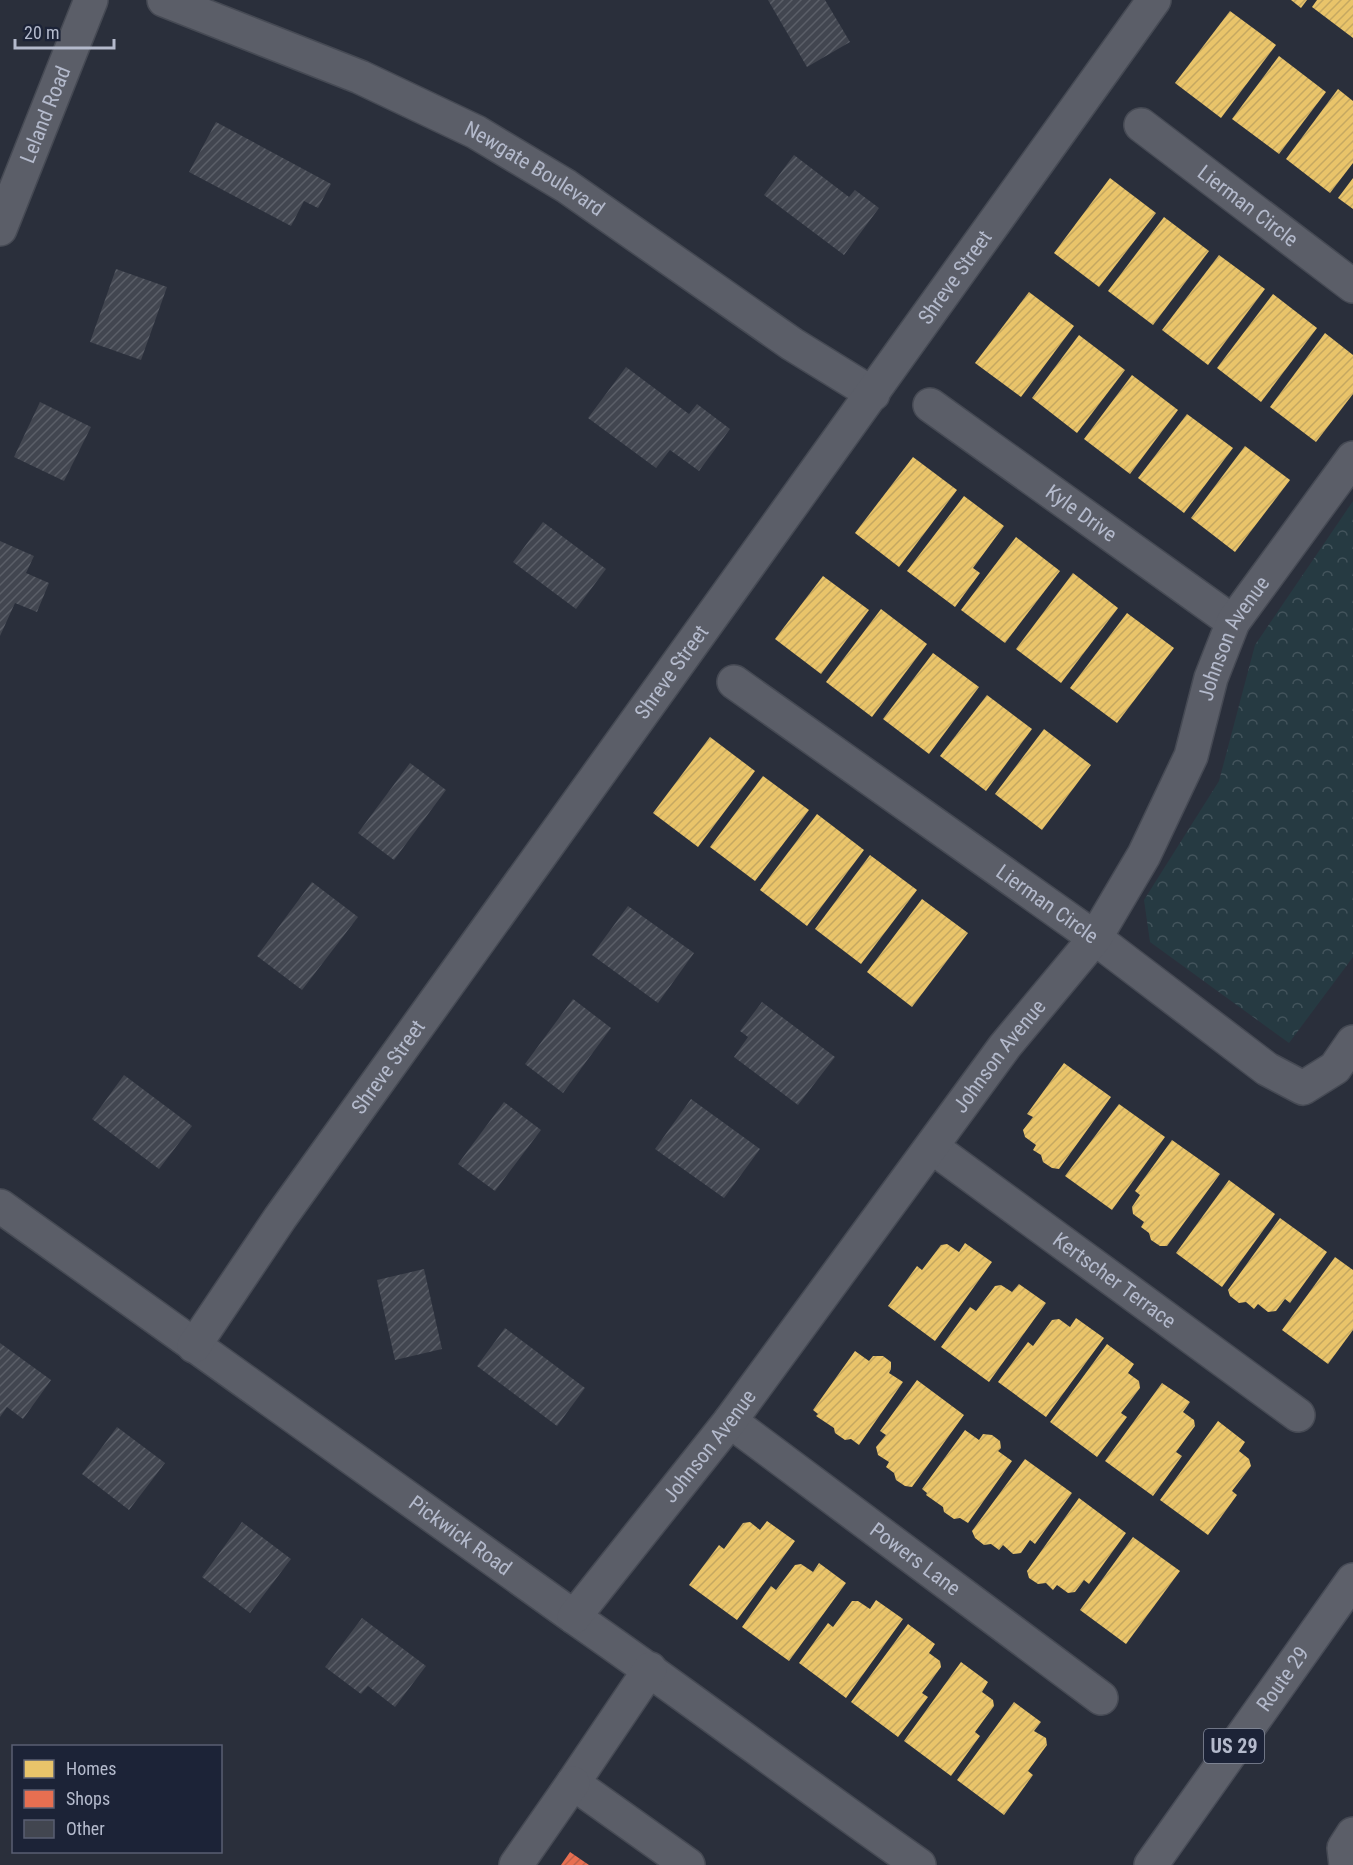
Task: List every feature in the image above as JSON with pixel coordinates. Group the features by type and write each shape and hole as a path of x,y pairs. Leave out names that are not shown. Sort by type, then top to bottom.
{"main road":[{"name":"Route 29","path":"1151,1865 1353,1580"}],"street":[{"name":"Leland Road","path":"0,229 91,0"},
{"name":"Newgate Boulevard","path":"164,0 360,77 476,132 566,186 792,344 873,394"},
{"name":"Shreve Street","path":"194,1346 287,1209 1154,0"},
{"name":"Lierman Circle","path":"1141,125 1353,286"},
{"name":"Kyle Drive","path":"930,405 1233,622"},
{"name":"Johnson Avenue","path":"574,1617 729,1421 1005,1046 1095,939 1144,855 1191,756 1211,678 1233,622 1353,459"},
{"name":"Lierman Circle","path":"734,682 1095,939 1267,1070 1303,1088 1335,1068 1353,1042"},
{"name":"Kertscher Terrace","path":"932,1147 1298,1415"},
{"name":"Pickwick Road","path":"0,1206 650,1669 809,1788 919,1865"},
{"name":"Powers Lane","path":"729,1421 1101,1698"},
{"path":"516,1865 650,1669"},
{"path":"573,1783 688,1865"},
{"path":"1346,1865 1344,1848 1353,1834"}],"green space":[{"path":"1353,501 1353,957 1289,1043 1150,942 1144,900 1219,781 1255,645"}],"building: Homes":[{"path":"1291,0 1307,0 1301,8"},
{"path":"1317,0 1353,0 1353,38 1312,7"},
{"path":"1230,11 1276,45 1221,118 1175,83"},
{"path":"1279,56 1326,92 1279,154 1232,119"},
{"path":"1338,89 1353,101 1353,163 1330,193 1286,159"},
{"path":"1110,178 1156,213 1099,287 1054,253"},
{"path":"1353,178 1353,209 1338,198"},
{"path":"1164,217 1209,251 1153,325 1108,291"},
{"path":"1219,255 1265,289 1208,365 1162,330"},
{"path":"1029,292 1074,326 1021,397 975,363"},
{"path":"1273,294 1317,328 1261,402 1217,368"},
{"path":"1325,333 1353,355 1353,394 1316,442 1270,407"},
{"path":"1079,335 1125,370 1077,433 1032,398"},
{"path":"1132,375 1178,410 1130,474 1084,439"},
{"path":"1187,414 1233,448 1184,513 1138,478"},
{"path":"1245,446 1290,480 1235,552 1191,518"},
{"path":"913,457 957,490 899,567 855,533"},
{"path":"964,496 1004,526 973,568 980,573 955,607 907,571"},
{"path":"1016,537 1060,571 1005,643 961,610"},
{"path":"1073,573 1118,608 1061,683 1016,649"},
{"path":"823,576 869,610 821,674 775,639"},
{"path":"881,609 927,644 872,717 826,682"},
{"path":"1127,613 1174,648 1117,723 1070,688"},
{"path":"933,653 979,687 929,754 883,719"},
{"path":"987,695 1032,729 986,791 940,756"},
{"path":"1044,729 1091,765 1042,830 995,794"},
{"path":"710,737 755,771 698,847 653,813"},
{"path":"763,776 809,810 755,881 710,847"},
{"path":"817,814 864,850 807,926 760,890"},
{"path":"870,855 917,890 861,964 815,929"},
{"path":"922,899 968,933 912,1007 867,972"},
{"path":"1064,1063 1111,1097 1059,1169 1052,1168 1043,1162 1041,1155 1033,1150 1036,1145 1025,1137 1023,1130 1033,1117 1027,1114"},
{"path":"1119,1104 1165,1137 1112,1210 1065,1176"},
{"path":"1172,1140 1220,1174 1167,1246 1160,1246 1151,1240 1149,1233 1141,1227 1144,1222 1133,1214 1132,1207 1140,1195 1135,1191"},
{"path":"1229,1180 1275,1214 1222,1287 1176,1253"},
{"path":"1280,1218 1327,1252 1290,1303 1285,1299 1276,1311 1268,1312 1258,1304 1254,1309 1246,1302 1239,1303 1230,1296 1228,1290"},
{"path":"965,1243 992,1262 935,1341 888,1306 917,1266 922,1270 941,1245 947,1244 959,1252"},
{"path":"1335,1257 1353,1270 1353,1330 1328,1364 1282,1330"},
{"path":"1019,1284 1046,1303 989,1382 941,1347 970,1307 976,1311 995,1286 1001,1285 1012,1292"},
{"path":"1076,1318 1104,1338 1046,1417 998,1382 1028,1342 1033,1346 1052,1320 1059,1319 1070,1327"},
{"path":"1107,1344 1134,1364 1128,1373 1139,1381 1140,1388 1121,1413 1127,1417 1097,1457 1050,1422"},
{"path":"855,1351 869,1361 873,1356 883,1356 891,1362 889,1373 903,1382 859,1445 835,1433 834,1428 816,1416 818,1414 813,1410"},
{"path":"917,1380 964,1415 912,1487 905,1486 896,1480 894,1473 886,1467 889,1462 878,1455 876,1447 886,1435 880,1431"},
{"path":"1162,1383 1190,1402 1183,1412 1194,1420 1195,1426 1176,1452 1182,1456 1153,1496 1105,1461"},
{"path":"1218,1421 1245,1442 1239,1451 1249,1459 1251,1466 1232,1491 1237,1495 1208,1535 1160,1500"},
{"path":"965,1430 979,1440 983,1434 992,1435 1000,1441 1001,1448 998,1451 1012,1461 968,1523 960,1518 954,1519 944,1512 943,1507 926,1495 927,1493 922,1489"},
{"path":"1025,1459 1072,1493 1035,1544 1030,1540 1021,1553 1013,1554 1003,1545 999,1550 991,1544 984,1545 975,1538 972,1531"},
{"path":"1079,1498 1126,1533 1089,1584 1084,1580 1075,1592 1068,1593 1057,1585 1053,1590 1046,1583 1038,1584 1029,1578 1027,1571"},
{"path":"767,1521 795,1541 737,1620 689,1585 719,1545 724,1549 743,1523 750,1522 760,1530"},
{"path":"1133,1537 1180,1571 1126,1644 1080,1610"},
{"path":"819,1563 846,1583 789,1661 742,1627 771,1586 776,1590 795,1565 801,1564 813,1572"},
{"path":"876,1600 903,1619 846,1698 799,1663 828,1623 833,1627 852,1601 858,1601 870,1609"},
{"path":"908,1624 935,1644 929,1653 940,1661 941,1667 922,1693 928,1697 898,1737 851,1702"},
{"path":"961,1662 988,1682 982,1692 993,1700 994,1706 975,1732 980,1736 951,1776 904,1741"},
{"path":"1014,1702 1041,1722 1034,1731 1046,1738 1047,1745 1028,1771 1033,1775 1004,1815 957,1780"}],"building: Shops":[{"path":"570,1852 589,1865 561,1865"}],"building: Other":[{"path":"768,0 825,0 850,42 807,67"},
{"path":"216,122 331,184 318,208 304,201 291,226 189,172"},
{"path":"794,155 849,197 855,190 879,208 844,255 764,195"},
{"path":"116,269 167,287 141,360 90,342"},
{"path":"626,367 689,414 697,404 730,429 699,471 670,450 656,468 588,418"},
{"path":"40,402 91,427 64,481 14,457"},
{"path":"543,522 606,569 576,609 513,562"},
{"path":"0,541 34,556 26,573 49,583 37,612 15,603 0,636"},
{"path":"410,763 446,790 394,860 358,833"},
{"path":"312,882 358,917 302,990 257,956"},
{"path":"628,906 694,953 658,1003 592,955"},
{"path":"573,999 611,1028 563,1093 525,1064"},
{"path":"762,1002 835,1057 798,1105 734,1057 748,1037 740,1031"},
{"path":"124,1075 192,1126 159,1169 92,1119"},
{"path":"691,1099 760,1149 724,1198 655,1149"},
{"path":"504,1102 541,1130 495,1191 458,1164"},
{"path":"424,1269 442,1349 395,1360 377,1280"},
{"path":"505,1328 585,1388 557,1426 477,1366"},
{"path":"0,1343 51,1380 23,1419 7,1407 0,1417"},
{"path":"117,1427 165,1463 129,1510 82,1474"},
{"path":"242,1522 291,1559 250,1613 202,1577"},
{"path":"362,1618 426,1666 395,1707 368,1686 361,1694 325,1667"}]}
